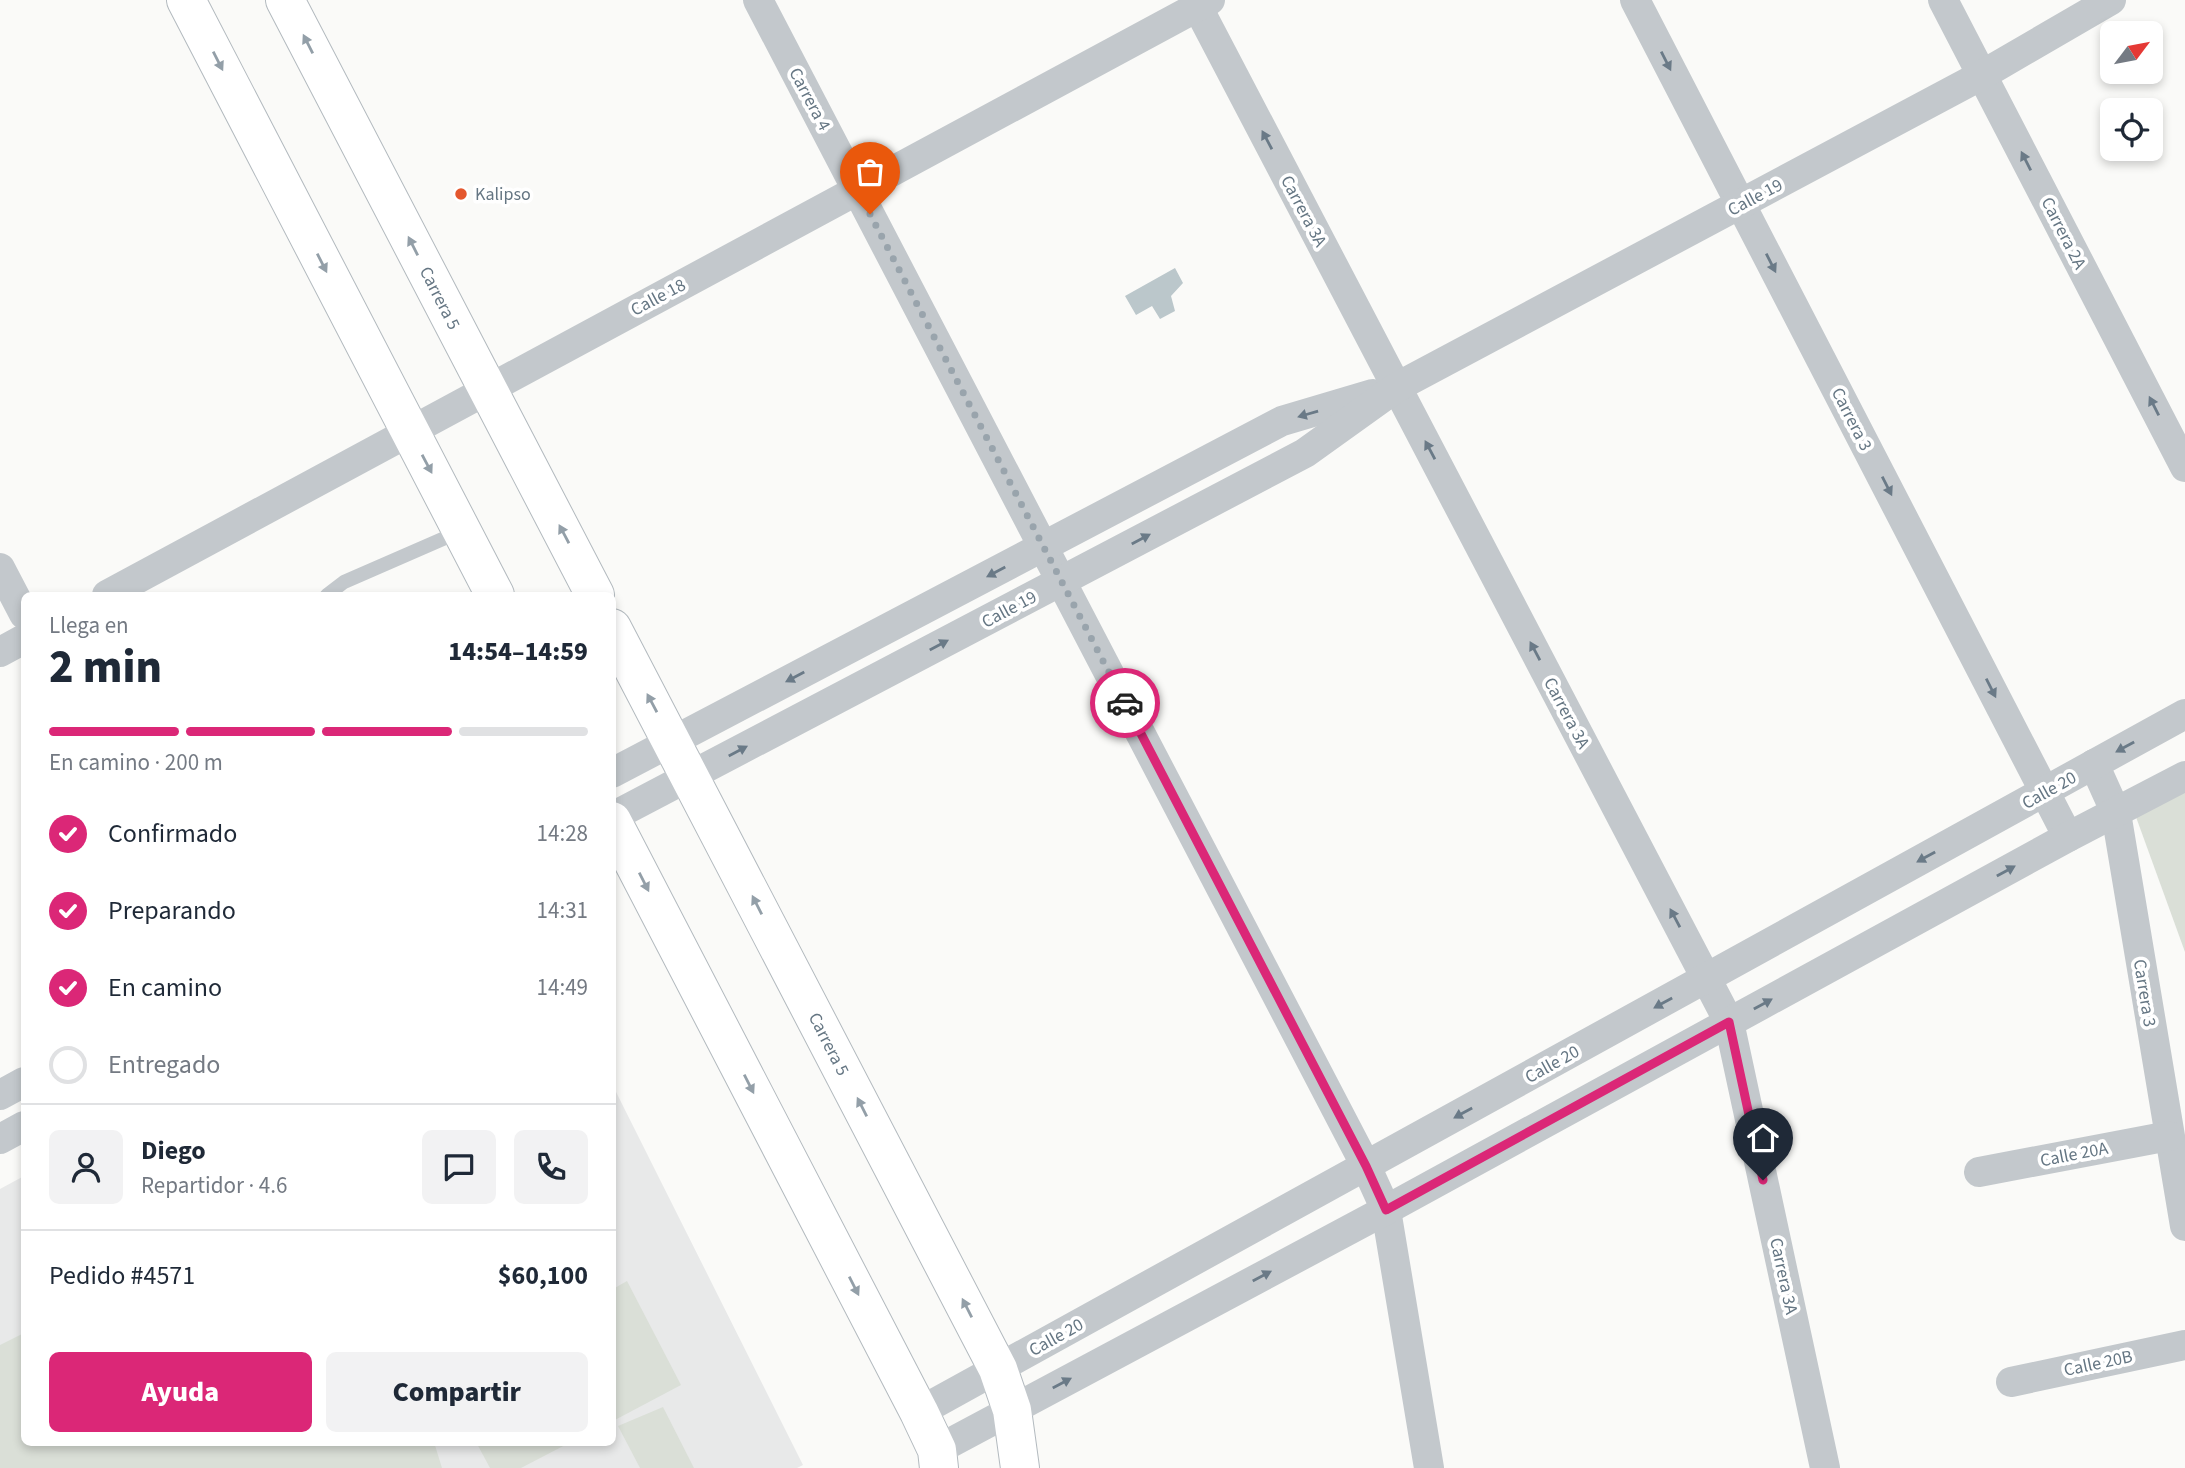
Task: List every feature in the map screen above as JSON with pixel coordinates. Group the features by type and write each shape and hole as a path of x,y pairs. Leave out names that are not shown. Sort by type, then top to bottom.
{"street":[{"path":"186,0 493,592"},
{"name":"Carrera 5","path":"285,0 593,592"},
{"name":"Carrera 4","path":"758,0 1366,1166 1386,1210 1429,1468"},
{"name":"Carrera 3","path":"1635,0 2068,837"},
{"name":"Carrera 2A","path":"1943,0 2185,467"},
{"name":"Calle 19","path":"616,817 1305,453 1397,387 1982,75 2111,0"},
{"name":"Calle 18","path":"113,592 1200,2"},
{"name":"Carrera 3A","path":"1200,2 1397,387 1729,1022 1825,1468"},
{"name":"Calle 19","path":"616,771 1282,421 1397,387"},
{"path":"0,568 21,608"},
{"name":"Carrera 5","path":"616,636 998,1369 1012,1410 1020,1468"},
{"path":"0,653 21,641"},
{"name":"Calle 20","path":"919,1412 2185,714"},
{"name":"Carrera 3","path":"2094,764 2116,813 2185,1226"},
{"path":"616,827 919,1412 938,1459 1012,1410 2185,776"},
{"path":"0,1095 21,1084"},
{"path":"0,1139 21,1128"},
{"name":"Calle 20A","path":"1979,1172 2169,1136"},
{"name":"Calle 20B","path":"2011,1382 2185,1345"}],"lane":[{"path":"331,592 344,582 462,531"}],"shaded area":[{"path":"1175,268 1183,283 1171,296 1175,311 1160,319 1152,306 1136,315 1125,296"},
{"path":"2185,790 2185,952 2136,817"},
{"path":"616,1092 803,1465 797,1468 0,1468 0,1189 21,1178 21,1446 616,1446"},
{"path":"627,1281 681,1385 616,1419 616,1287"},
{"path":"21,1334 21,1446 435,1446 442,1468 0,1468 0,1345"},
{"path":"663,1407 694,1468 640,1468 618,1426"},
{"path":"478,1446 563,1446 521,1468 490,1468"}],"way so far":[{"path":"870,214 1125,703"}],"place":[{"name":"Kalipso","path":"461,194"}],"route":[{"path":"1125,703 1366,1166 1386,1210 1729,1022 1763,1180"}]}
